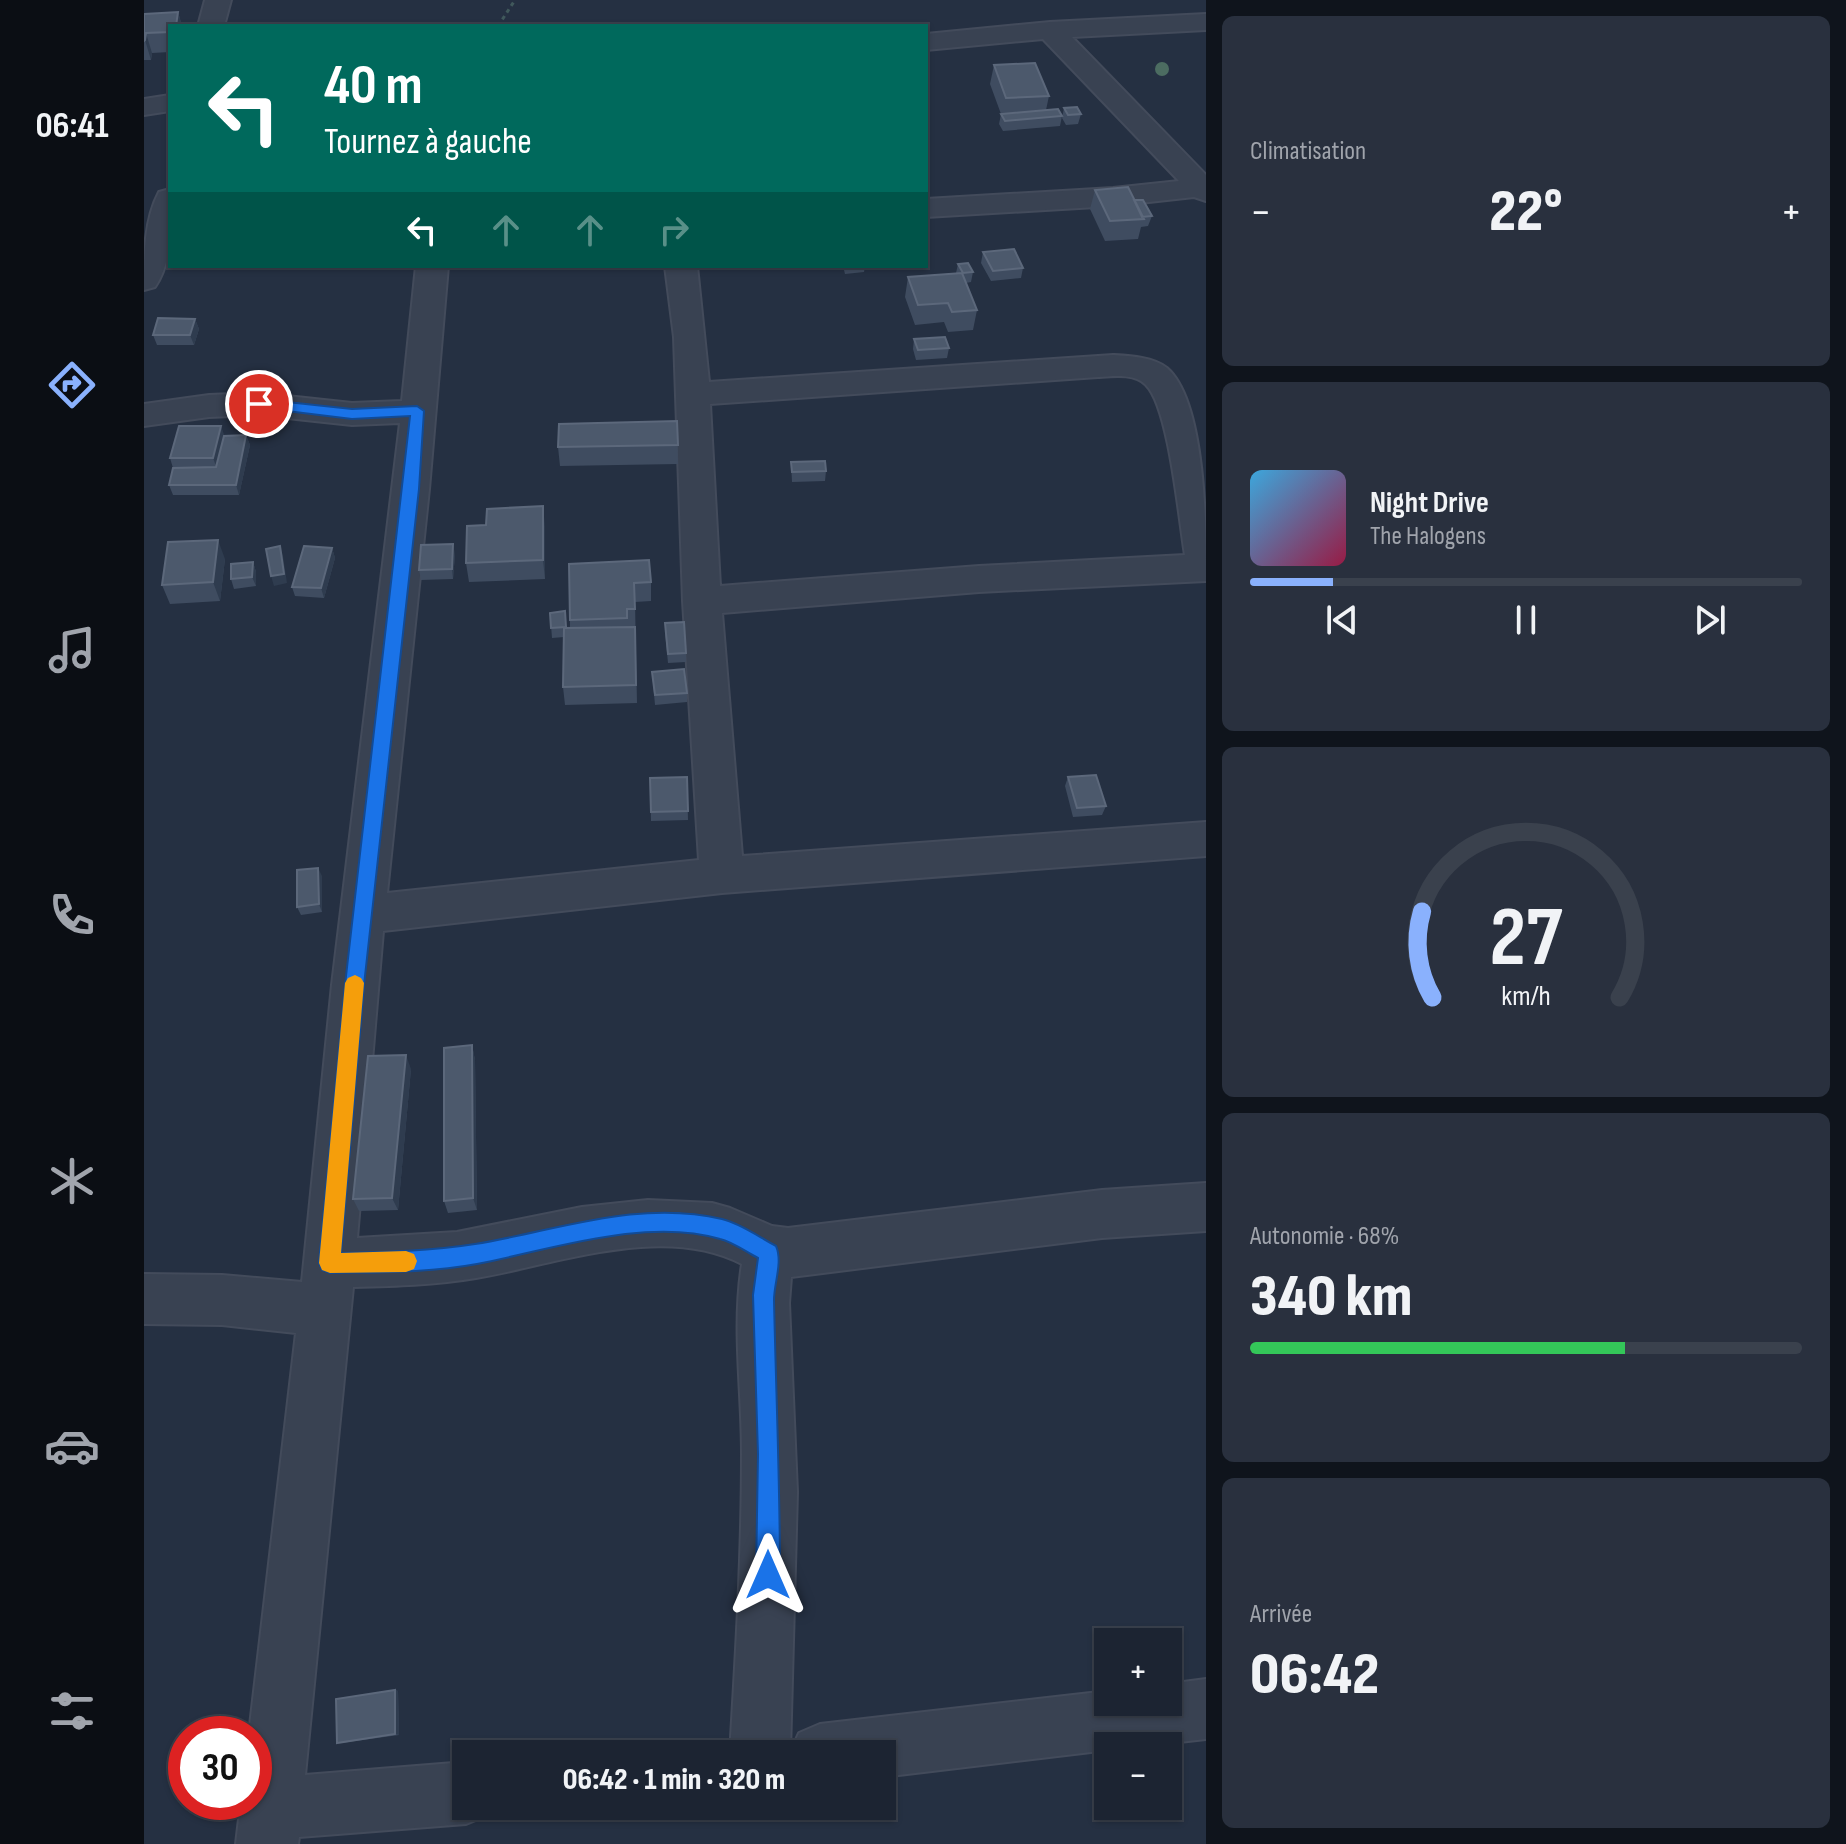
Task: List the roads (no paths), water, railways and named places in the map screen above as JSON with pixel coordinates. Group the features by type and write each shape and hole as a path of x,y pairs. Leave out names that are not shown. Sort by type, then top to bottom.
{"street":[{"path":"212,24 218,0"},
{"path":"928,42 1050,30 1206,22"},
{"path":"1050,30 1203,189"},
{"path":"144,107 168,103"},
{"path":"928,208 1203,189"},
{"path":"144,280 168,204"},
{"path":"432,268 270,1826 452,1795"},
{"path":"681,268 693,394 702,601 722,875"},
{"path":"693,394 1119,366 1138,368 1159,379 1167,388 1178,425 1206,567 1009,577 702,601"},
{"path":"1178,425 1206,393"},
{"path":"144,415 209,406 259,404 352,414 417,411"},
{"path":"365,914 722,875 1206,839"},
{"path":"144,1299 222,1300 327,1287 411,1261 475,1254 601,1226 686,1224 723,1229 769,1253 788,1253 1102,1214 1206,1207"},
{"path":"761,1740 768,1605 769,1454 764,1295 769,1253"},
{"path":"896,1745 1206,1709"}]}
